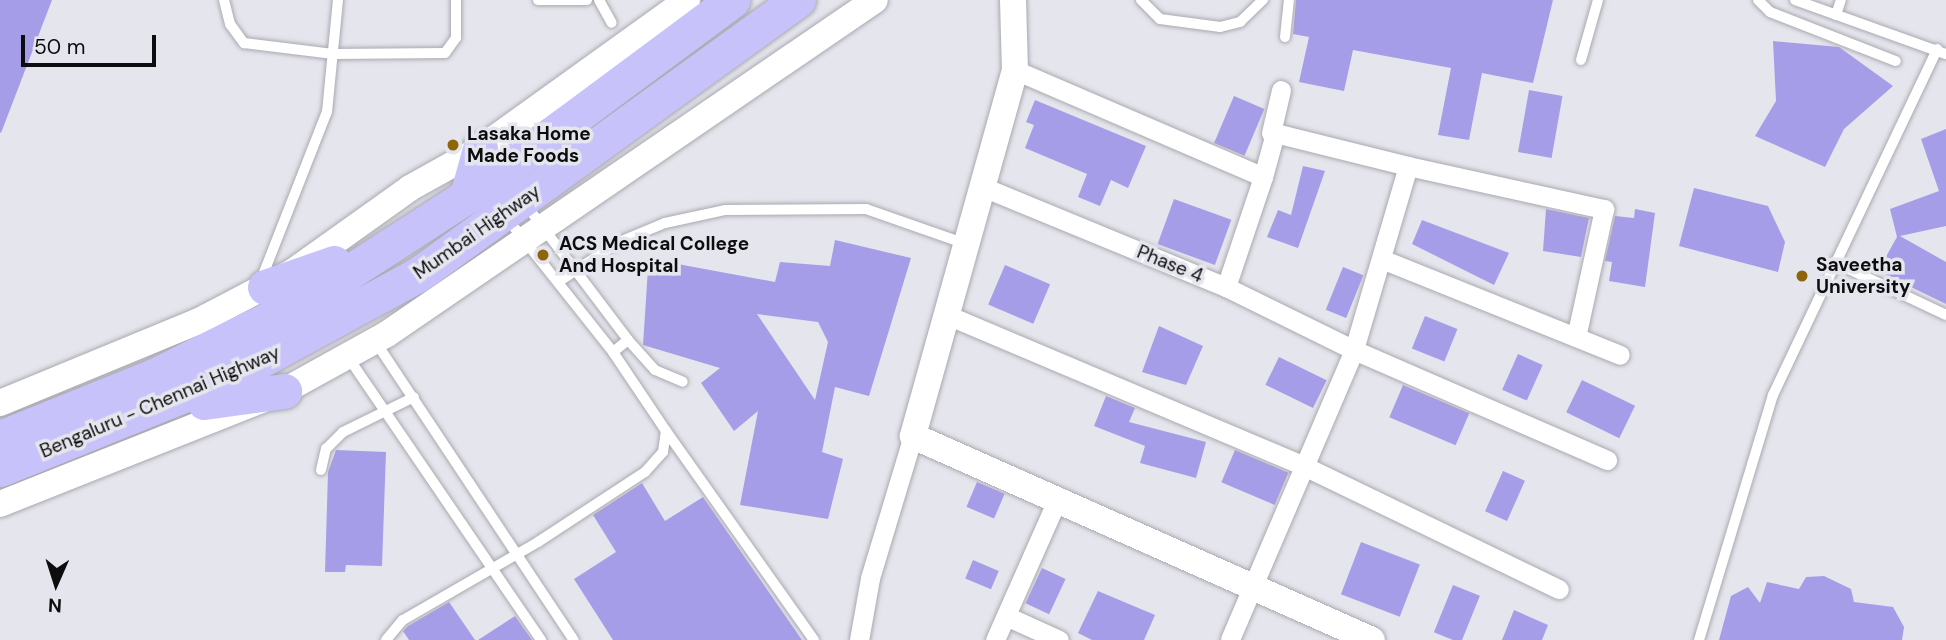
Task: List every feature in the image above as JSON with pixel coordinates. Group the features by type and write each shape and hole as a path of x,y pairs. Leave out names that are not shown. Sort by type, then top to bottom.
{"highway":[{"name":"Mumbai Highway","path":"341,278 467,196 732,0"},
{"name":"Mumbai Highway","path":"355,309 524,221 798,0"},
{"path":"467,196 480,149"},
{"path":"261,290 415,231"},
{"name":"Bengaluru - Chennai Highway","path":"4,457 221,345 341,278"},
{"name":"Bengaluru - Chennai Highway","path":"4,457 234,374 355,309"},
{"path":"4,457 53,458 226,395 284,391"}],"street":[{"path":"0,403 261,290 439,169 480,149 687,0"},
{"path":"0,504 284,391 347,356 379,347 524,221 875,0"},
{"path":"859,640 870,578 914,436 1015,70 1013,0"},
{"path":"1015,70 1263,177"},
{"path":"1226,287 1263,177 1281,90"},
{"path":"1271,133 1604,209 1576,337"},
{"path":"1230,640 1354,350 1384,260 1408,166"},
{"name":"Phase 4","path":"983,187 1226,287 1354,350 1607,460"},
{"path":"1384,260 1620,355"},
{"path":"947,315 1304,467 1559,589"},
{"path":"914,436 1372,640"},
{"path":"995,640 1057,500"},
{"path":"1006,616 1059,640"}],"lane":[{"path":"224,0 230,24 244,43 333,54 445,53 456,38 456,0"},
{"path":"261,290 327,111 338,0"},
{"path":"538,0 587,0"},
{"path":"599,0 612,23"},
{"path":"1141,0 1160,19 1220,27 1248,16 1263,0"},
{"path":"1285,37 1289,0"},
{"path":"1581,60 1598,0"},
{"path":"1758,0 1770,12 1896,61"},
{"path":"1699,640 1769,407 1834,262 1941,51 1795,0"},
{"path":"1836,15 1841,0"},
{"path":"558,282 573,270 665,223 725,211 866,209 967,244"},
{"path":"524,221 573,270 655,370 683,382"},
{"path":"524,221 558,282 612,352 814,640"},
{"path":"1834,262 1946,314"},
{"path":"612,352 628,340"},
{"path":"379,347 514,554 574,640"},
{"path":"347,356 488,568 541,640"},
{"path":"321,470 326,449 343,432 414,397"},
{"path":"386,640 403,620 645,472 663,452 666,431"}],"building":[{"path":"0,0 52,0 1,133 0,132"},
{"path":"1296,0 1553,0 1533,83 1482,73 1469,140 1438,135 1451,68 1353,50 1344,91 1299,82 1309,37 1293,34"},
{"path":"1773,41 1839,47 1893,86 1844,129 1825,167 1755,136 1776,101"},
{"path":"1529,90 1562,96 1552,158 1518,152"},
{"path":"1234,96 1264,109 1244,156 1214,143"},
{"path":"1035,100 1146,146 1128,188 1111,180 1100,206 1078,197 1087,174 1025,148 1034,125 1026,122"},
{"path":"1946,129 1946,226 1900,236 1946,262 1946,304 1878,271 1897,237 1890,209 1939,191 1921,139"},
{"path":"1303,166 1325,171 1298,248 1267,237 1278,210 1291,215"},
{"path":"1694,188 1768,206 1785,242 1778,272 1679,246"},
{"path":"1174,199 1231,220 1215,265 1158,244"},
{"path":"1546,209 1589,218 1581,257 1543,251"},
{"path":"1635,209 1655,213 1645,287 1609,281 1612,262 1605,261 1615,216 1634,218"},
{"path":"1422,220 1509,253 1494,285 1412,244"},
{"path":"835,240 911,258 869,396 835,387 822,452 843,459 828,519 740,505 758,411 734,431 701,383 720,368 643,345 648,268 656,260 775,282 780,262 830,266","holes":["757,314 818,322 828,342 815,400"]},
{"path":"1005,265 1050,284 1033,324 988,305"},
{"path":"1343,267 1363,275 1346,318 1326,310"},
{"path":"1425,316 1457,329 1444,362 1412,348"},
{"path":"1159,326 1203,346 1186,385 1142,372"},
{"path":"1518,354 1543,365 1527,401 1502,390"},
{"path":"1279,357 1327,380 1313,408 1265,385"},
{"path":"1582,380 1635,406 1619,438 1566,412"},
{"path":"1403,385 1469,413 1456,445 1389,417"},
{"path":"1106,396 1135,408 1129,422 1206,442 1196,478 1140,463 1145,446 1094,426"},
{"path":"336,450 386,452 382,566 346,565 345,572 325,572 328,472"},
{"path":"1235,450 1288,473 1275,505 1221,482"},
{"path":"1503,471 1525,481 1507,521 1485,511"},
{"path":"977,482 1005,494 994,519 966,507"},
{"path":"642,483 665,521 703,497 802,640 613,640 574,579 616,552 593,515"},
{"path":"1361,542 1420,565 1400,617 1341,594"},
{"path":"973,560 999,571 991,589 965,578"},
{"path":"1042,568 1066,579 1049,614 1026,603"},
{"path":"1824,576 1851,589 1854,602 1893,607 1904,627 1902,640 1719,640 1731,596 1748,587 1760,603 1767,582 1799,589 1806,577"},
{"path":"1453,585 1480,596 1462,640 1453,640 1434,632"},
{"path":"1098,591 1155,615 1144,640 1092,640 1078,633"},
{"path":"449,602 475,640 409,640 403,631 408,626"},
{"path":"1514,610 1548,625 1542,640 1502,640"},
{"path":"515,616 532,640 478,640"}],"place":[{"name":"Lasaka Home Made Foods","path":"453,145"},
{"name":"ACS Medical College And Hospital","path":"543,255"},
{"name":"Saveetha University","path":"1802,276"}]}
